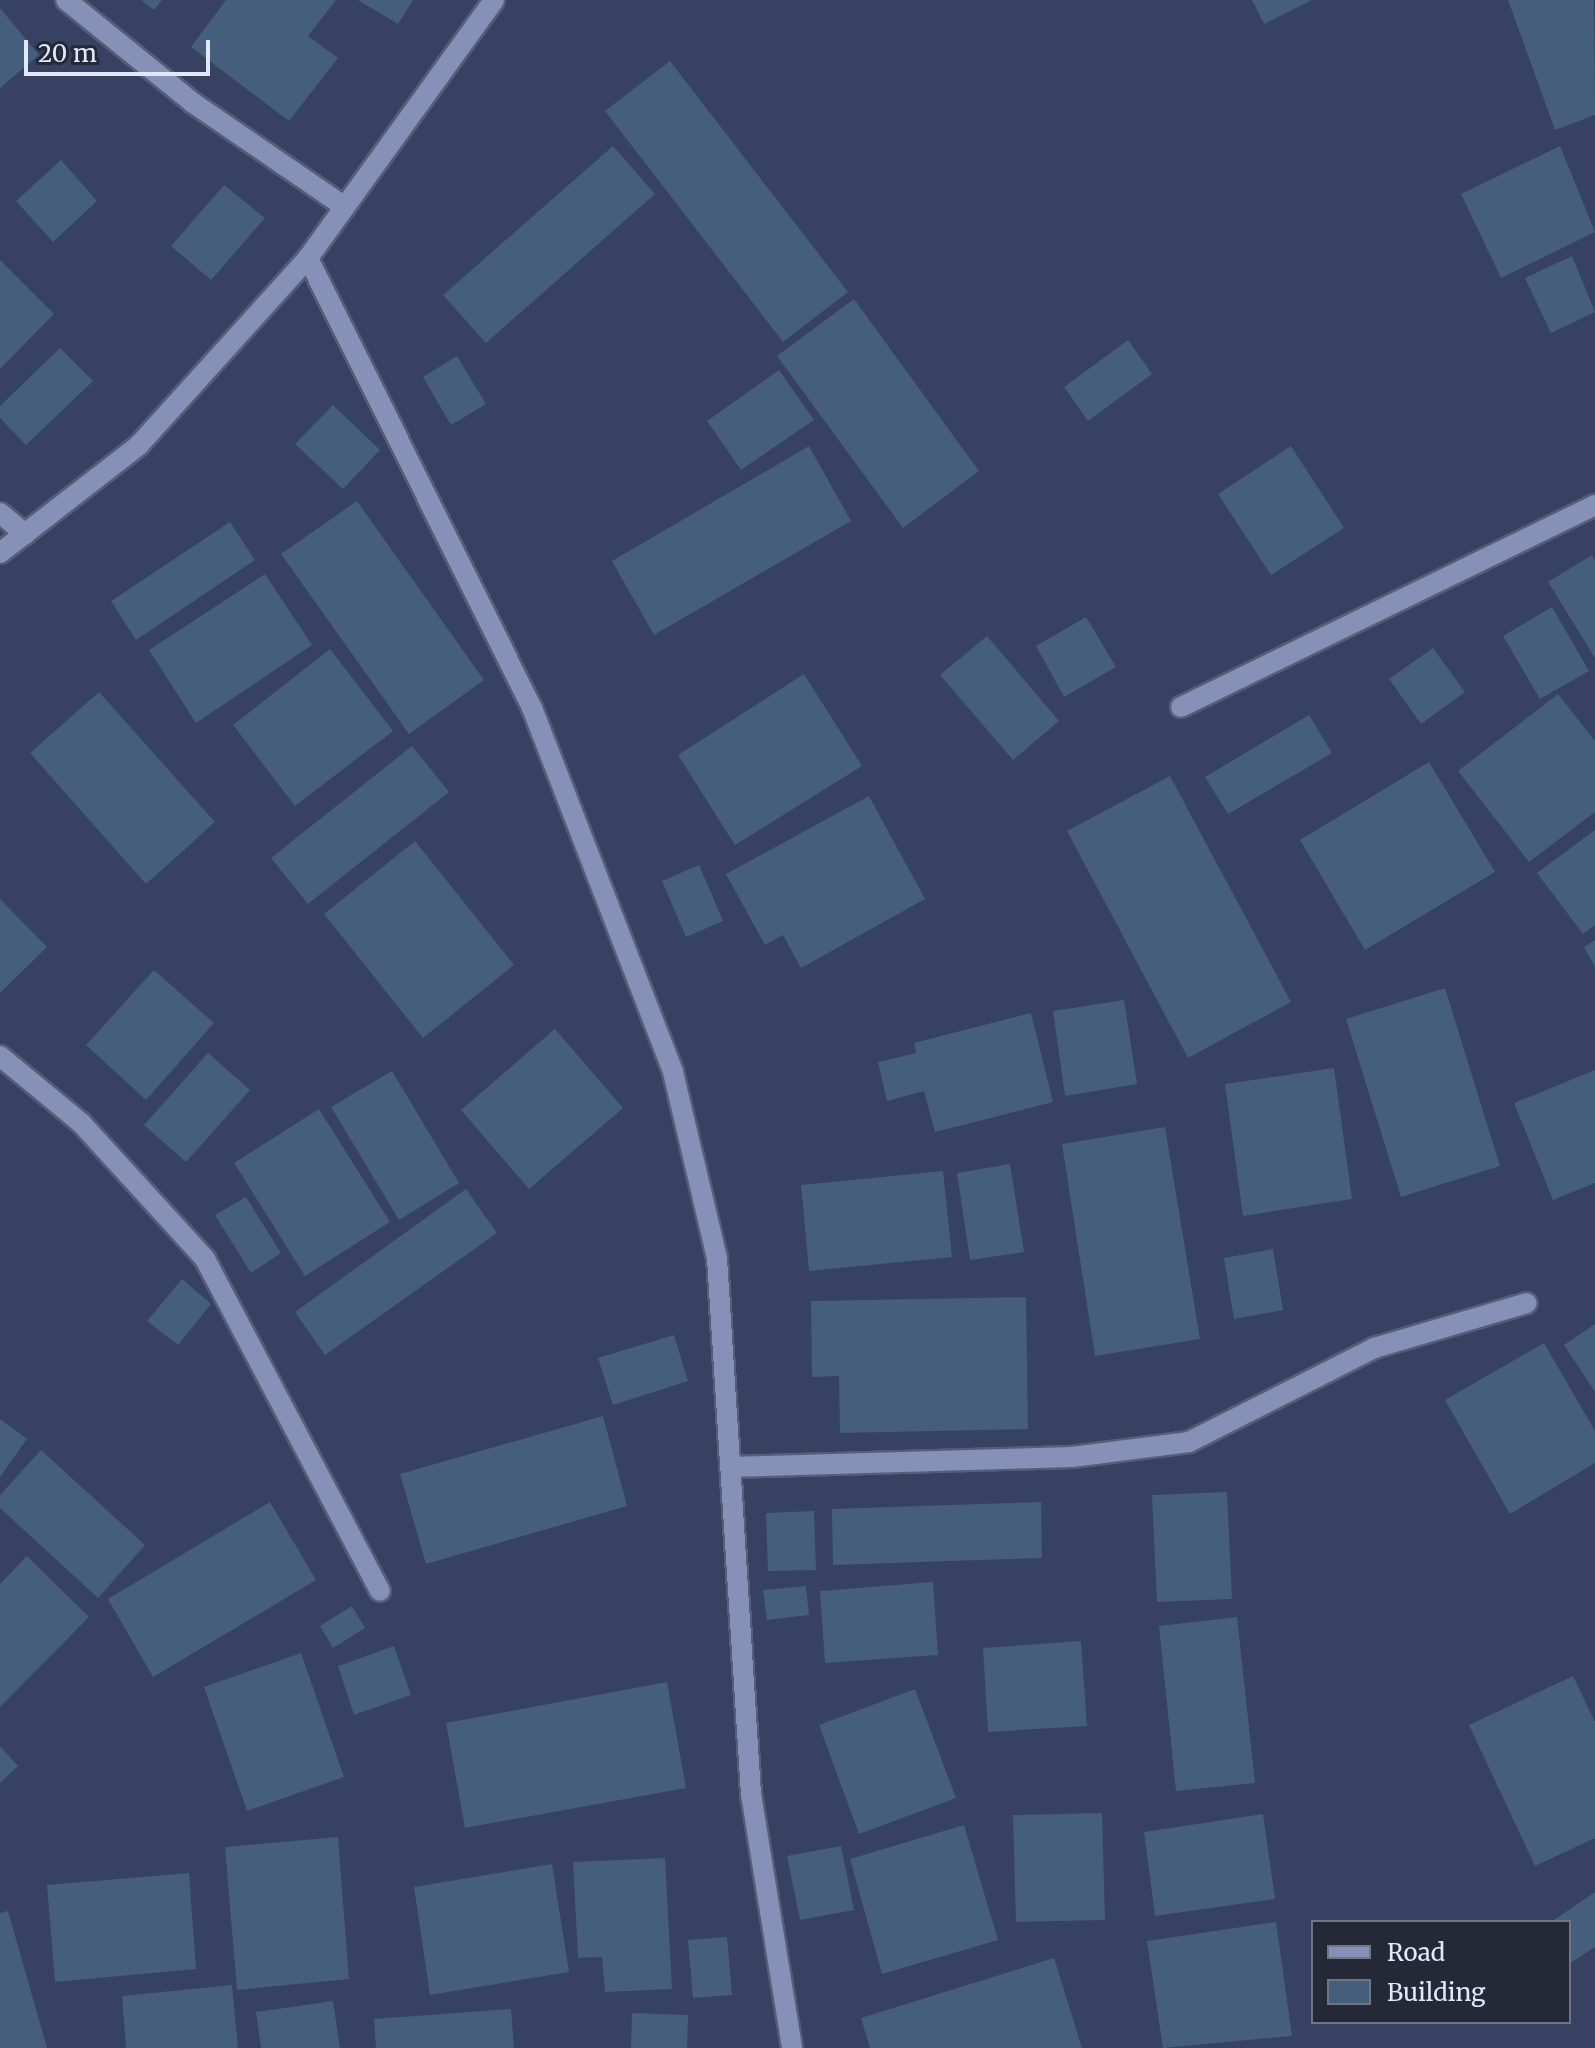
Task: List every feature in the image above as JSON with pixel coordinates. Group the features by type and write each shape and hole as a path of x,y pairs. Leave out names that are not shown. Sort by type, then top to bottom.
{"street":[{"path":"66,0 193,103 345,207"},
{"path":"0,553 139,445 308,258 494,0"},
{"path":"308,258 532,708 673,1072 717,1258 751,1794 792,2048"},
{"path":"1181,707 1595,505"},
{"path":"0,513 25,534"},
{"path":"0,1056 81,1123 205,1259 380,1591"},
{"path":"731,1467 1072,1457 1189,1442 1374,1348 1527,1303"}],"building":[{"path":"141,0 162,0 154,10"},
{"path":"226,0 336,0 308,36 338,58 289,121 191,47"},
{"path":"358,0 413,0 398,24"},
{"path":"1252,0 1312,0 1264,24"},
{"path":"1508,0 1594,0 1595,115 1555,130"},
{"path":"0,8 39,55 0,88"},
{"path":"670,61 848,292 783,342 605,111"},
{"path":"613,146 655,194 486,343 443,295"},
{"path":"1560,146 1595,232 1501,278 1461,194"},
{"path":"61,160 97,201 53,242 16,201"},
{"path":"224,185 265,218 211,280 171,246"},
{"path":"1572,256 1595,312 1551,333 1525,278"},
{"path":"0,260 54,314 0,369"},
{"path":"854,299 979,471 903,528 777,356"},
{"path":"1128,340 1152,374 1088,421 1064,387"},
{"path":"60,348 93,381 26,445 0,418 0,406"},
{"path":"457,356 486,404 451,425 423,377"},
{"path":"779,370 814,420 741,470 707,421"},
{"path":"333,405 380,450 343,489 295,444"},
{"path":"809,446 851,521 654,635 612,561"},
{"path":"1291,446 1344,528 1271,575 1218,494"},
{"path":"357,501 484,680 409,734 281,554"},
{"path":"230,522 255,560 136,640 111,601"},
{"path":"1592,555 1595,561 1595,658 1548,582"},
{"path":"265,574 312,645 196,723 149,650"},
{"path":"1552,607 1589,671 1540,699 1503,636"},
{"path":"1086,617 1116,667 1064,697 1036,646"},
{"path":"987,636 1059,721 1013,760 940,675"},
{"path":"1433,648 1465,692 1421,724 1389,679"},
{"path":"330,649 393,731 295,806 233,725"},
{"path":"804,674 862,766 735,845 678,755"},
{"path":"99,692 215,822 146,884 30,753"},
{"path":"1558,694 1595,741 1595,812 1529,862 1458,771"},
{"path":"1309,715 1332,753 1228,814 1205,777"},
{"path":"412,746 449,792 308,904 271,858"},
{"path":"1429,762 1495,872 1365,950 1300,840"},
{"path":"1170,776 1291,1002 1188,1058 1067,831"},
{"path":"869,796 925,899 801,968 783,935 765,945 726,874"},
{"path":"1595,830 1595,925 1583,934 1537,873"},
{"path":"415,841 514,965 423,1038 324,914"},
{"path":"699,865 723,921 686,937 662,881"},
{"path":"0,899 47,947 0,993"},
{"path":"1595,940 1595,967 1584,947"},
{"path":"154,970 214,1023 146,1100 86,1045"},
{"path":"1445,988 1500,1166 1401,1197 1346,1019"},
{"path":"1124,1000 1137,1084 1065,1096 1053,1011"},
{"path":"1031,1013 1053,1102 935,1132 924,1091 887,1101 878,1062 916,1053 914,1043"},
{"path":"555,1029 623,1108 529,1189 461,1110"},
{"path":"208,1053 250,1090 186,1162 144,1125"},
{"path":"1334,1068 1352,1199 1243,1216 1225,1084"},
{"path":"1595,1070 1595,1183 1553,1200 1514,1103"},
{"path":"392,1071 459,1183 399,1220 331,1107"},
{"path":"319,1109 390,1222 305,1276 234,1163"},
{"path":"1165,1127 1200,1339 1095,1356 1062,1144"},
{"path":"1010,1164 1024,1252 970,1260 957,1173"},
{"path":"943,1171 952,1257 809,1271 801,1185"},
{"path":"466,1189 497,1233 325,1355 295,1312"},
{"path":"246,1197 281,1253 251,1273 215,1215"},
{"path":"1273,1249 1283,1310 1234,1319 1224,1258"},
{"path":"182,1279 211,1304 178,1345 147,1321"},
{"path":"1026,1297 1028,1429 840,1433 839,1376 812,1377 811,1301"},
{"path":"1595,1324 1595,1392 1564,1345"},
{"path":"674,1335 688,1381 613,1405 598,1358"},
{"path":"1544,1343 1595,1431 1595,1463 1510,1514 1445,1400"},
{"path":"603,1416 627,1506 426,1564 400,1474"},
{"path":"0,1419 27,1439 0,1477"},
{"path":"41,1450 145,1545 98,1598 0,1508 0,1495"},
{"path":"1227,1492 1232,1599 1157,1602 1152,1495"},
{"path":"270,1502 316,1580 153,1677 108,1599"},
{"path":"1041,1502 1042,1558 833,1565 832,1509"},
{"path":"814,1511 816,1570 768,1571 766,1513"},
{"path":"27,1556 89,1617 0,1707 0,1584"},
{"path":"933,1582 938,1655 825,1663 820,1591"},
{"path":"806,1586 809,1615 767,1620 763,1590"},
{"path":"352,1606 365,1628 333,1648 320,1626"},
{"path":"1237,1617 1255,1783 1176,1791 1159,1626"},
{"path":"1081,1641 1087,1726 988,1732 983,1648"},
{"path":"394,1646 411,1695 354,1715 338,1666"},
{"path":"301,1653 344,1777 247,1811 204,1687"},
{"path":"1573,1676 1595,1722 1595,1838 1535,1866 1469,1725"},
{"path":"667,1682 686,1788 465,1828 446,1723"},
{"path":"915,1689 956,1798 859,1834 819,1725"},
{"path":"0,1746 18,1766 0,1783"},
{"path":"1102,1813 1105,1920 1016,1922 1013,1815"},
{"path":"1263,1814 1275,1899 1155,1916 1144,1832"},
{"path":"964,1825 998,1940 882,1974 850,1859"},
{"path":"338,1837 349,1979 237,1990 225,1847"},
{"path":"841,1846 854,1910 800,1920 787,1856"},
{"path":"665,1858 672,1989 605,1992 602,1957 578,1958 573,1862"},
{"path":"552,1864 569,1972 430,1995 414,1887"},
{"path":"189,1873 196,1969 55,1982 47,1885"},
{"path":"1595,1892 1595,1947 1571,1963 1571,1920 1554,1920"},
{"path":"8,1911 47,2048 0,2048 0,1913"},
{"path":"1276,1922 1292,2036 1163,2048 1147,1941"},
{"path":"727,1937 732,1995 693,1998 688,1940"},
{"path":"1054,1958 1082,2048 870,2048 861,2018"},
{"path":"232,1985 238,2048 126,2048 122,1996"},
{"path":"333,2001 340,2048 261,2048 256,2012"},
{"path":"511,2009 514,2048 376,2048 374,2019"},
{"path":"632,2013 688,2015 687,2048 631,2048"}]}
